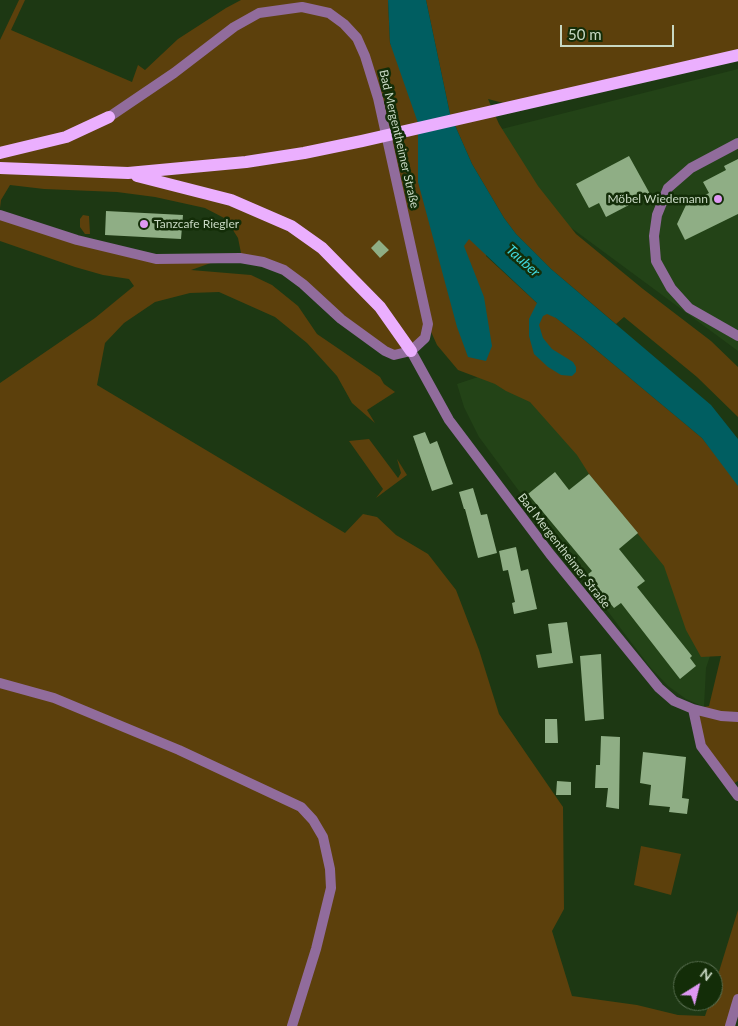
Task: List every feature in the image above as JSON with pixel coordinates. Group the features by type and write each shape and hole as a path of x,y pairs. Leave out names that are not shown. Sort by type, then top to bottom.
{"main road":[{"path":"0,168 128,173 246,162 362,141 738,55"},
{"path":"0,153 66,137 109,117"},
{"path":"128,173 231,200 291,226 322,248 380,307 411,351"}],"street":[{"name":"Bad Mergentheimer Straße","path":"109,117 174,73 234,27 259,13 302,7 328,13 344,24 357,38 366,56 378,98 428,324 425,338 411,351 449,420 550,554 659,688 674,701 693,709 721,716 738,717"},
{"path":"738,143 691,168 668,188 657,215 654,236 656,261 671,288 689,308 738,336"},
{"path":"0,215 77,240 156,259 240,258 263,262 284,270 303,284 341,318 385,350 394,354 411,351"},
{"path":"0,683 54,698 179,750 301,807 313,820 323,837 330,869 331,888 316,949 292,1026"},
{"path":"693,709 701,746 738,796"},
{"path":"730,1026 738,999"}],"shaded area":[{"path":"19,0 25,0 11,30 132,82 138,65 145,70 178,39 241,0 388,0 390,43 488,246 486,256 537,303 702,438 737,482 738,781 731,785 701,746 693,709 709,706 721,656 701,657 686,630 664,566 589,474 577,455 530,402 495,384 458,370 437,345 428,325 425,338 394,355 284,270 240,258 238,238 226,219 205,208 155,197 117,192 44,189 10,185 1,200 0,208 0,40"},
{"path":"426,0 738,0 738,55 515,106 488,99 499,124 538,186 576,234 711,341 738,367 738,417 697,377 624,317 616,324 551,269 516,234 504,218 472,164 450,114"},
{"path":"738,69 738,351 551,213 494,131"},
{"path":"0,215 156,259 225,258 191,270 251,275 272,285 298,306 317,334 380,377 384,384 395,392 367,410 375,423 352,403 337,376 307,343 275,317 219,292 190,293 155,302 124,323 105,343 97,385 345,533 363,514 377,517 396,535 428,554 456,590 479,650 499,714 563,807 564,909 552,931 572,996 637,1005 678,1015 705,1016 707,1011 723,1011 722,961 738,910 738,999 730,1026 0,1026 0,383 95,318 134,286 129,279 103,275 75,267 0,241"},
{"path":"83,215 89,216 90,234 85,234 80,227 80,219"},
{"path":"478,377 504,383 524,393 639,520 714,644 706,668 704,707 686,699 668,686 650,667 479,437 464,407 457,384"},
{"path":"369,439 398,478 401,473 397,459 407,475 376,498 383,489 349,441"},
{"path":"641,846 681,854 671,895 634,885"}],"water":[{"name":"Tauber","path":"388,0 426,0 450,114 472,164 504,218 516,234 551,269 711,405 738,439 738,486 702,438 582,338 556,318 547,314 543,316 539,325 543,338 552,349 573,362 576,372 572,376 561,375 548,367 534,354 529,336 529,319 537,303 469,239 464,246 484,297 492,346 486,361 468,357 457,327 418,182 418,123 390,43"}],"building":[{"path":"629,156 650,194 606,217 599,203 589,208 576,184"},
{"name":"Möbel Wiedemann","path":"738,159 738,214 685,240 677,224 686,205 709,193 703,182 726,170 724,166"},
{"name":"Tanzcafe Riegler","path":"106,211 183,215 181,239 105,235"},
{"path":"379,240 389,250 380,258 371,248"},
{"path":"425,432 430,444 437,441 453,484 432,491 413,436"},
{"path":"555,472 569,490 589,474 638,533 619,549 645,581 637,587 692,656 690,658 696,666 680,679 621,603 614,608 587,575 592,571 528,494"},
{"path":"473,488 481,515 487,514 497,553 478,558 459,492"},
{"path":"516,547 521,571 528,569 537,609 514,614 512,603 515,602 508,570 503,571 499,551"},
{"path":"567,622 573,663 538,668 536,655 552,653 548,624"},
{"path":"601,654 604,719 585,721 580,656"},
{"path":"545,719 557,719 558,743 545,743"},
{"path":"601,736 620,737 619,809 606,807 608,788 595,788 596,765 600,765"},
{"path":"643,752 686,757 682,798 689,799 687,814 669,812 670,807 649,805 651,785 640,783"},
{"path":"557,781 571,782 571,795 556,795"}],"place":[{"name":"Möbel Wiedemann","path":"718,199"},
{"name":"Tanzcafe Riegler","path":"144,224"}]}
